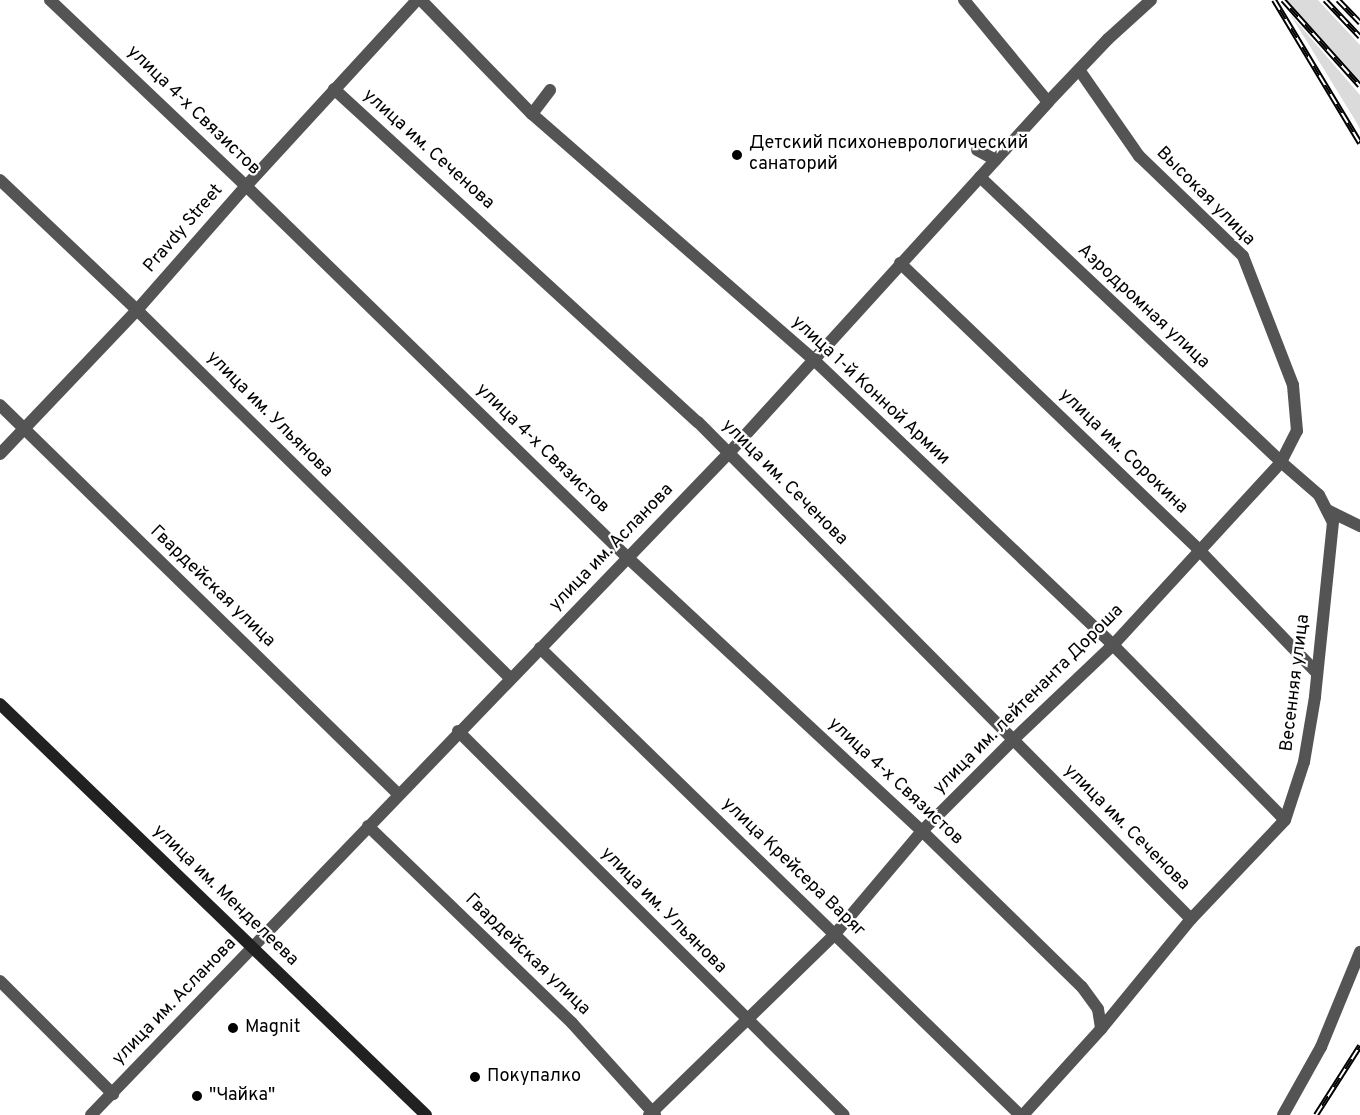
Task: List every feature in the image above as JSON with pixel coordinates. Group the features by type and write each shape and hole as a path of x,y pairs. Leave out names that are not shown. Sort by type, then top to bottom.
{"main road":[{"name":"улица им. Менделеева","path":"0,704 426,1115"}],"street":[{"name":"улица 4-х Связистов","path":"50,0 246,186 628,558 922,831 1082,987 1098,1009 1101,1029"},
{"name":"Pravdy Street","path":"0,454 137,310 334,89 419,0"},
{"name":"улица 1-й Конной Армии","path":"419,0 532,114 814,360 1113,645 1286,820"},
{"path":"964,0 1048,102"},
{"name":"улица им. Асланова","path":"91,1115 458,731 729,453 1048,102 1108,39 1151,0"},
{"name":"Высокая улица","path":"1080,71 1139,156 1242,256 1293,385 1297,431 1281,462"},
{"name":"улица им. Сеченова","path":"334,89 729,453 1191,919"},
{"path":"532,114 550,90"},
{"path":"977,150 996,160"},
{"name":"Аэродромная улица","path":"980,177 1281,462"},
{"name":"улица им. Ульянова","path":"0,180 137,310 510,678"},
{"name":"улица им. Сорокина","path":"900,263 1200,551 1316,672"},
{"name":"Гвардейская улица","path":"0,405 398,794"},
{"name":"Весенняя улица","path":"1022,1115 1101,1029 1191,919 1286,820 1304,762 1315,697 1333,522 1319,495 1281,462"},
{"name":"улица им. лейтенанта Дороша","path":"652,1114 835,934 922,831 1113,645 1281,462"},
{"path":"1327,510 1360,526"},
{"name":"улица Крейсера Варяг","path":"540,648 1022,1115"},
{"name":"улица им. Ульянова","path":"458,731 844,1115"},
{"name":"Гвардейская улица","path":"368,826 572,1023 652,1114"},
{"path":"1283,1115 1321,1047 1360,952"},
{"path":"0,981 112,1094"}],"shaded area":[{"path":"1287,0 1318,0 1360,45 1360,81"},
{"path":"1290,14 1360,95 1360,129 1358,125"}],"railway":[{"path":"1274,0 1360,143"},
{"path":"1283,0 1360,86"},
{"path":"1325,0 1360,37"},
{"path":"1338,0 1360,23"},
{"path":"1316,1115 1360,1046"}],"place":[{"name":"Детский психоневрологический санаторий","path":"737,155"},
{"name":"Magnit","path":"233,1028"},
{"name":"Покупалко","path":"475,1077"},
{"name":"\"Чайка\"","path":"197,1096"}]}
